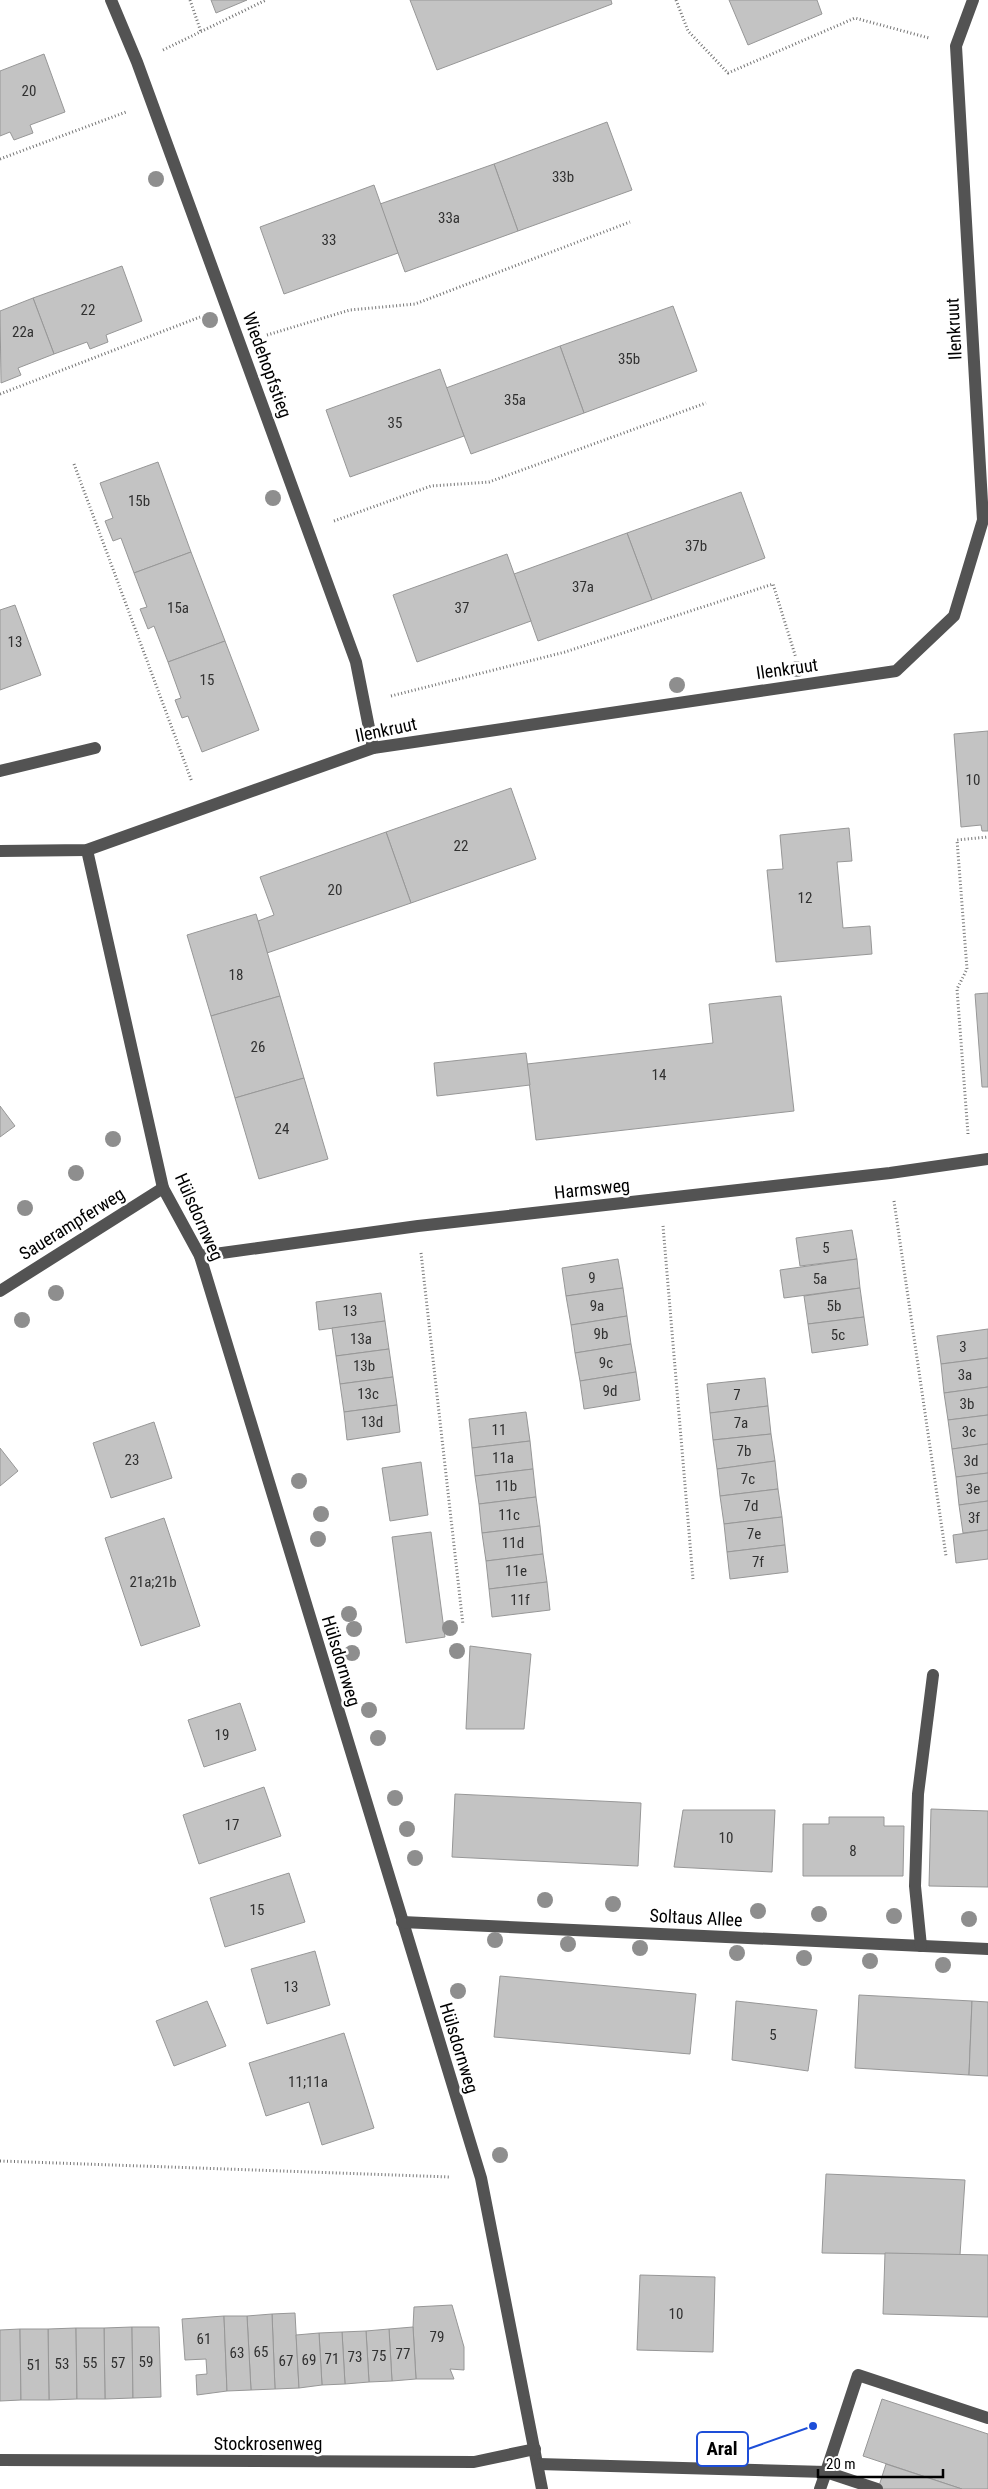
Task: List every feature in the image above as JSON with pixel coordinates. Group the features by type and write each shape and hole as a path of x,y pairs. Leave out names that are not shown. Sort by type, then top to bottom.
{"street":[{"name":"Wiedehopfstieg","path":"111,0 137,62 356,662 373,748"},
{"name":"Ilenkruut","path":"0,850 87,850 373,748 896,672 954,616 983,520 956,46 973,0"},
{"path":"0,772 95,748"},
{"name":"Hülsdornweg","path":"87,850 163,1188 200,1256 481,2178 542,2489"},
{"name":"Harmsweg","path":"200,1256 418,1226 890,1174 988,1159"},
{"name":"Sauerampferweg","path":"0,1291 163,1188"},
{"path":"921,1946 915,1886 918,1794 933,1675"},
{"name":"Soltaus Allee","path":"402,1922 988,1949"},
{"path":"820,2489 858,2375 988,2418"},
{"name":"Stockrosenweg","path":"0,2460 474,2462 535,2449"},
{"path":"538,2464 826,2472 877,2489"}],"path":[{"path":"190,0 201,32"},
{"path":"137,62 266,0"},
{"path":"676,0 688,31 728,73 856,18 956,46"},
{"path":"0,158 152,103"},
{"path":"240,343 350,310 415,304 630,222"},
{"path":"0,394 226,306"},
{"path":"308,530 431,486 489,482 706,403"},
{"path":"74,464 202,809"},
{"path":"364,702 431,688 565,652 773,584 805,684"},
{"path":"971,1162 957,989 967,969 957,840 988,837"},
{"path":"890,1174 946,1556"},
{"path":"660,1199 693,1579"},
{"path":"418,1226 463,1626"},
{"path":"0,2162 438,2176"}],"building":[{"path":"211,0 247,0 216,13"},
{"path":"410,0 611,0 612,4 437,70"},
{"path":"729,0 817,0 822,14 748,45"},
{"path":"44,54 65,112 30,125 33,133 14,140 10,132 0,136 0,71"},
{"path":"607,122 632,190 518,231 494,164"},
{"path":"494,164 518,231 405,272 380,204"},
{"path":"374,185 398,253 284,294 260,227"},
{"path":"122,266 142,321 106,335 108,342 90,349 87,342 54,354 33,298"},
{"path":"33,298 54,354 18,368 21,375 1,383 0,311"},
{"path":"673,306 697,371 584,413 560,346"},
{"path":"560,346 584,413 471,454 446,388"},
{"path":"440,369 464,436 350,477 326,410"},
{"path":"158,462 191,552 134,573 121,538 113,541 105,521 113,518 100,483"},
{"path":"741,492 765,558 652,600 627,533"},
{"path":"627,533 652,600 538,641 514,574"},
{"path":"191,552 225,641 168,662 154,626 148,629 140,609 147,607 134,573"},
{"path":"507,554 531,621 417,662 393,595"},
{"path":"15,605 41,675 0,690 0,610"},
{"path":"225,641 259,730 202,752 188,716 182,718 175,700 181,698 168,662"},
{"path":"988,731 988,831 982,831 981,825 961,827 954,734"},
{"path":"511,788 536,859 411,903 386,832"},
{"path":"849,828 852,861 837,862 843,928 870,926 872,954 776,962 767,870 783,869 780,835"},
{"path":"386,832 411,903 267,953 258,921 274,915 260,877"},
{"path":"256,914 280,996 211,1016 187,935"},
{"path":"988,993 988,1087 982,1087 975,994"},
{"path":"280,996 304,1078 235,1098 211,1016"},
{"path":"781,996 794,1111 536,1140 527,1064 713,1043 709,1004"},
{"path":"526,1053 530,1085 437,1096 434,1063"},
{"path":"304,1078 328,1159 259,1179 235,1098"},
{"path":"0,1106 15,1126 0,1137"},
{"path":"852,1230 857,1259 800,1266 796,1238"},
{"path":"618,1259 623,1288 566,1296 562,1268"},
{"path":"857,1259 860,1288 784,1298 780,1270"},
{"path":"623,1288 627,1316 571,1325 566,1296"},
{"path":"860,1288 864,1317 808,1324 804,1296"},
{"path":"381,1293 385,1321 319,1330 316,1302"},
{"path":"627,1316 631,1344 575,1353 571,1325"},
{"path":"864,1317 868,1345 812,1353 808,1324"},
{"path":"385,1321 389,1349 336,1356 332,1328"},
{"path":"988,1329 988,1358 941,1364 937,1336"},
{"path":"631,1344 636,1372 580,1381 575,1353"},
{"path":"389,1349 393,1377 340,1384 336,1356"},
{"path":"988,1358 988,1387 944,1393 941,1364"},
{"path":"636,1372 640,1400 584,1409 580,1381"},
{"path":"393,1377 397,1405 344,1412 340,1384"},
{"path":"765,1378 768,1406 710,1413 707,1384"},
{"path":"988,1387 988,1415 948,1420 944,1393"},
{"path":"397,1405 400,1432 347,1440 344,1412"},
{"path":"768,1406 771,1434 713,1440 710,1413"},
{"path":"526,1412 530,1441 472,1448 469,1419"},
{"path":"988,1415 988,1444 952,1449 948,1420"},
{"path":"154,1422 172,1478 111,1498 93,1443"},
{"path":"771,1434 775,1461 717,1469 713,1440"},
{"path":"530,1441 533,1469 475,1476 472,1448"},
{"path":"988,1444 988,1473 956,1477 952,1449"},
{"path":"0,1448 18,1471 0,1486"},
{"path":"775,1461 778,1489 720,1496 717,1469"},
{"path":"421,1462 428,1515 390,1521 382,1468"},
{"path":"533,1469 536,1497 479,1504 475,1476"},
{"path":"988,1473 988,1501 959,1505 956,1477"},
{"path":"778,1489 782,1517 724,1524 720,1496"},
{"path":"536,1497 540,1526 482,1533 479,1504"},
{"path":"988,1501 988,1530 963,1533 959,1505"},
{"path":"782,1517 785,1545 727,1552 724,1524"},
{"path":"164,1518 200,1626 141,1646 105,1538"},
{"path":"540,1526 543,1554 486,1561 482,1533"},
{"path":"988,1530 988,1559 956,1563 953,1535"},
{"path":"431,1532 445,1637 406,1643 392,1537"},
{"path":"785,1545 788,1572 730,1579 727,1552"},
{"path":"543,1554 547,1582 489,1589 486,1561"},
{"path":"547,1582 550,1610 492,1617 489,1589"},
{"path":"470,1646 531,1654 524,1729 466,1729"},
{"path":"240,1703 256,1750 204,1767 188,1720"},
{"path":"264,1787 281,1836 199,1864 183,1815"},
{"path":"455,1794 641,1803 638,1866 452,1857"},
{"path":"931,1809 988,1811 988,1887 929,1886"},
{"path":"683,1810 775,1810 772,1872 674,1867"},
{"path":"829,1817 884,1817 884,1826 904,1826 903,1876 803,1876 803,1824 829,1824"},
{"path":"289,1873 305,1922 225,1947 210,1898"},
{"path":"315,1951 330,2005 267,2024 251,1969"},
{"path":"500,1976 696,1994 690,2054 494,2037"},
{"path":"859,1995 972,2001 969,2075 855,2068"},
{"path":"207,2001 226,2046 174,2066 156,2021"},
{"path":"736,2001 817,2010 808,2071 732,2060"},
{"path":"972,2001 988,2002 988,2076 969,2075"},
{"path":"344,2033 374,2128 322,2145 309,2102 266,2116 249,2063"},
{"path":"826,2174 965,2180 960,2255 822,2253"},
{"path":"885,2253 988,2255 988,2317 883,2314"},
{"path":"640,2275 715,2277 713,2352 637,2350"},
{"path":"452,2305 464,2347 464,2370 450,2369 454,2379 416,2379 413,2327 414,2307"},
{"path":"295,2313 299,2388 275,2389 272,2314"},
{"path":"272,2314 275,2389 251,2390 247,2316"},
{"path":"224,2316 227,2391 197,2395 196,2375 207,2374 206,2359 185,2360 182,2319"},
{"path":"224,2316 247,2316 251,2390 227,2391"},
{"path":"132,2327 133,2398 105,2399 104,2328"},
{"path":"132,2327 159,2327 161,2397 133,2398"},
{"path":"413,2327 416,2379 392,2381 389,2329"},
{"path":"76,2328 77,2399 49,2400 48,2329"},
{"path":"76,2328 104,2328 105,2399 77,2399"},
{"path":"20,2329 21,2400 0,2401 0,2330"},
{"path":"20,2329 48,2329 49,2400 21,2400"},
{"path":"389,2329 392,2381 369,2382 366,2331"},
{"path":"366,2331 369,2382 345,2384 342,2332"},
{"path":"342,2332 345,2384 322,2385 319,2333"},
{"path":"319,2333 322,2385 299,2388 296,2335"},
{"path":"882,2399 988,2434 988,2489 962,2489 863,2456"},
{"path":"886,2464 962,2489 878,2489"}],"place":[{"name":"Aral","path":"813,2426"}]}
